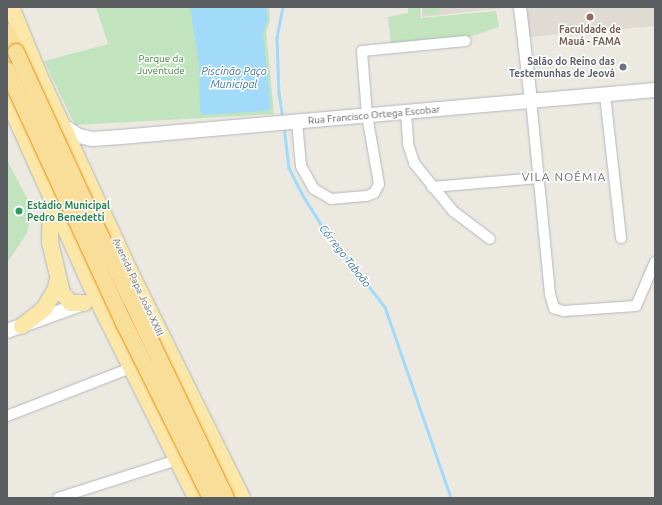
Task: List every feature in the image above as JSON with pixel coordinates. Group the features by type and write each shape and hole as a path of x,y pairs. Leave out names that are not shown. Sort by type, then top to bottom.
{"highway":[{"name":"Avenida Papa João XXIII","path":"7,32 97,230 226,498"},
{"path":"7,70 122,318 211,498"}],"main road":[{"name":"Avenida Papa João XXIII","path":"11,7 62,125 133,278 242,498"},
{"name":"Rua Francisco Ortega Escobar","path":"62,125 77,135 92,139 655,90"},
{"path":"7,98 51,198 90,300 131,368 196,498"},
{"path":"79,161 82,148 92,139"},
{"path":"51,198 49,230 64,298 71,303 90,300"},
{"path":"22,326 44,309 56,288 59,277"},
{"path":"7,332 90,300 133,278"}],"street":[{"path":"520,7 532,100 551,304 559,311 636,306 655,262"},
{"path":"287,123 306,179 323,196 342,199 367,196 378,190 367,115 362,52 466,41"},
{"path":"605,95 621,238"},
{"path":"406,112 410,154 432,187 453,211 490,239"},
{"path":"432,187 539,178"},
{"path":"7,416 131,368"},
{"path":"58,498 177,460"}],"shaded area":[{"path":"422,7 512,7 422,17"},
{"name":"Faculdade de Mauá - FAMA","path":"524,7 655,7 655,26 528,37"}],"green space":[{"name":"Parque da Juventude","path":"96,7 269,7 270,20 266,32 274,114 75,125 44,61 108,44"},
{"path":"408,7 420,7 421,18 496,11 499,27 466,38 391,44 388,17 408,13"},
{"path":"423,7 439,7 440,13 424,15"},
{"name":"Estádio Municipal Pedro Benedetti","path":"7,160 29,202 31,214 27,233 7,263"}],"water":[{"name":"Piscinão Paço Municipal","path":"190,7 266,7 268,18 263,33 271,108 267,111 203,115 200,110 199,64"}],"waterway":[{"name":"Córrego Taboão","path":"283,7 277,37 279,93 283,118"},
{"name":"Córrego Taboão","path":"284,126 289,168 304,197 320,223 385,307 451,498"}],"place":[{"name":"Faculdade de Mauá - FAMA","path":"590,17"},
{"name":"Salão do Reino das Testemunhas de Jeová","path":"623,67"},
{"name":"Estádio Municipal Pedro Benedetti","path":"19,211"}],"district":[{"name":"VILA NOÊMIA","path":"564,177"}]}
